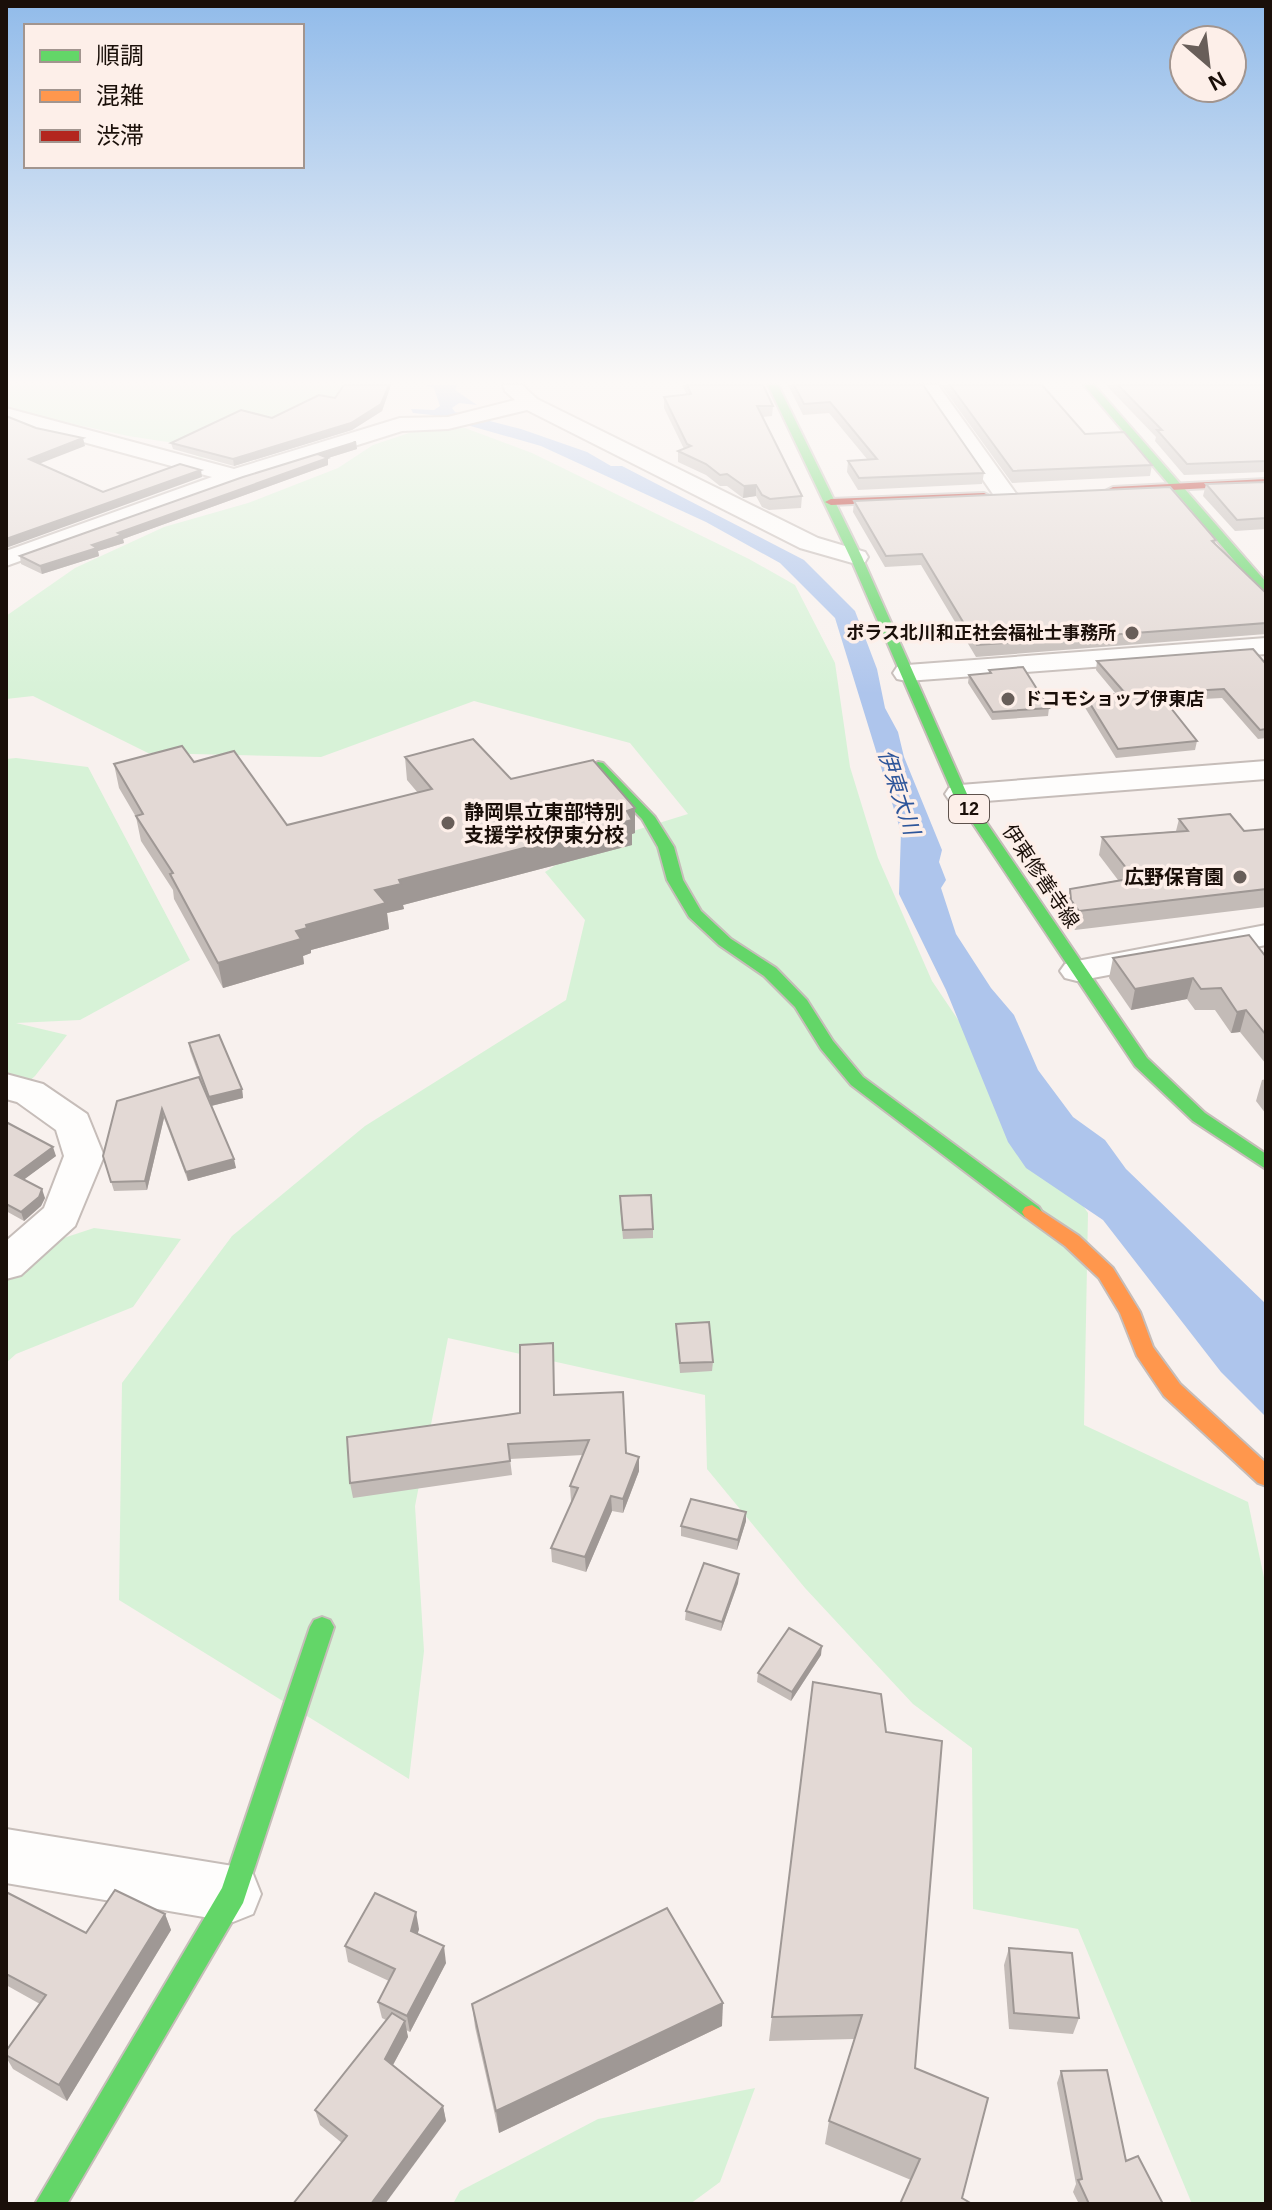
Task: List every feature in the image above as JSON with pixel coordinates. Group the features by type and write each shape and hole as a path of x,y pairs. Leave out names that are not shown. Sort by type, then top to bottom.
{"street":[{"path":"6,559 202,488"},
{"path":"698,488 809,543 856,557"},
{"name":"伊東修善寺線","path":"824,488 960,794 1141,1062 1199,1117 1266,1163"},
{"path":"1008,488 1013,495"},
{"path":"1100,491 1156,488"},
{"path":"1179,488 1266,590"},
{"path":"831,502 1013,495"},
{"path":"907,673 1266,646"},
{"path":"598,766 648,817 666,847 675,880 695,914 725,942 770,972 801,1004 827,1045 857,1081 1072,1241 1106,1273 1130,1312 1144,1350 1172,1390 1266,1477"},
{"path":"960,794 1266,770"},
{"path":"1077,971 1266,935"},
{"path":"6,1086 30,1093 73,1123 84,1156 61,1216 6,1264"},
{"path":"50,2204 233,1894 322,1627"},
{"path":"6,1856 233,1894"}],"green space":[{"path":"286,488 604,488 795,585 835,663 850,767 878,858 932,981 1088,1213 1084,1425 1248,1502 1266,1587 1266,2204 1192,2204 1078,1929 973,1909 972,1748 913,1704 805,1588 707,1469 705,1395 448,1338 415,1506 424,1651 409,1779 119,1600 122,1383 232,1236 365,1126 566,1000 585,920 545,872 585,846 688,814 630,743 474,701 321,757 148,753 33,696 6,699 6,616 75,568 164,527 248,503"},
{"path":"6,759 88,767 190,960 80,1020 16,1023 67,1035 35,1076 6,1102"},
{"path":"94,1228 181,1239 133,1307 16,1354 6,1363 6,1257"},
{"path":"755,2088 720,2182 690,2204 453,2204 460,2191 598,2119"}],"water":[{"name":"伊東大川","path":"632,488 665,488 804,560 855,611 877,669 885,708 898,732 904,757 942,850 939,862 946,880 941,888 956,934 991,988 1014,1015 1038,1070 1073,1117 1105,1140 1126,1169 1266,1304 1266,1417 1221,1372 1103,1220 1026,1168 1008,1142 946,990 899,894 901,832 835,618 780,563 706,522"}],"building":[{"path":"6,488 94,488 103,492 114,488 150,488 6,539"},
{"path":"212,488 244,488 118,533 122,535 92,545 97,548 40,566 20,556"},
{"path":"758,488 798,488 802,496 770,499"},
{"path":"1171,488 1216,540 1212,541 1266,593 1266,623 977,645 922,554 886,556 854,501"},
{"path":"1210,488 1266,488 1266,518 1237,520"},
{"path":"1253,649 1266,664 1266,729 1260,730 1224,689 1159,693 1197,741 1118,749 1086,697 1125,693 1097,661"},
{"name":"ドコモショップ伊東店","path":"1023,667 1049,708 993,712 969,675 991,673 989,670"},
{"path":"473,739 511,779 593,760 635,808 627,811 632,820 399,880 401,884 375,890 386,903 306,925 307,928 296,931 301,939 218,963 170,874 173,873 136,816 143,814 114,764 182,746 194,762 234,751 287,825 432,789 405,757"},
{"path":"1230,814 1244,831 1266,829 1266,889 1079,911 1071,900 1070,889 1134,878 1102,837 1188,831 1179,819"},
{"path":"1249,935 1266,957 1266,1035 1246,1010 1237,1012 1221,988 1201,989 1193,978 1135,989 1113,958"},
{"path":"219,1035 242,1089 209,1097 189,1043"},
{"path":"199,1077 234,1159 186,1172 162,1109 145,1181 111,1182 103,1156 117,1101"},
{"path":"6,1122 53,1147 15,1175 42,1189 39,1197 21,1212 6,1204"},
{"path":"651,1195 653,1229 623,1230 620,1196"},
{"path":"709,1322 713,1362 680,1363 676,1324"},
{"path":"553,1343 554,1395 623,1392 626,1453 639,1457 623,1499 611,1496 585,1557 551,1548 578,1488 570,1486 589,1440 508,1444 510,1461 350,1483 347,1437 520,1413 520,1345"},
{"path":"691,1499 746,1512 738,1540 681,1526"},
{"path":"704,1563 739,1574 722,1622 686,1611"},
{"path":"789,1628 822,1646 792,1692 758,1673"},
{"path":"813,1682 881,1694 886,1732 942,1741 915,2068 988,2098 962,2198 972,2204 900,2204 920,2159 829,2121 862,2015 772,2017"},
{"path":"115,1890 165,1914 59,2085 6,2055 46,1995 6,1974 6,1892 86,1933"},
{"path":"375,1893 416,1912 411,1931 444,1946 407,2016 378,2002 395,1969 345,1946"},
{"path":"667,1908 723,2003 496,2111 472,2004"},
{"path":"1009,1948 1072,1953 1079,2018 1014,2013"},
{"path":"392,2013 405,2021 385,2059 443,2106 371,2204 293,2204 347,2136 315,2110"},
{"path":"1107,2070 1126,2161 1138,2156 1163,2204 1089,2204 1078,2180 1082,2179 1061,2071"}],"traffic: fast":[{"path":"823,488 960,794 1141,1062 1199,1117 1266,1163"},
{"path":"1178,488 1266,590"},
{"path":"598,766 648,817 666,847 675,880 695,914 725,942 770,972 801,1004 827,1045 857,1081 1032,1212"},
{"path":"50,2204 233,1894 322,1627"}],"traffic: slow":[{"path":"1032,1212 1072,1241 1106,1273 1130,1312 1144,1350 1172,1390 1266,1477"}],"traffic: jam":[{"path":"1113,490 1149,488"},
{"path":"831,502 984,496"}],"place":[{"name":"ポラス北川和正社会福祉士事務所","path":"1132,633"},
{"name":"ドコモショップ伊東店","path":"1008,699"},
{"name":"静岡県立東部特別 支援学校伊東分校","path":"448,823"},
{"name":"広野保育園","path":"1240,877"}]}
